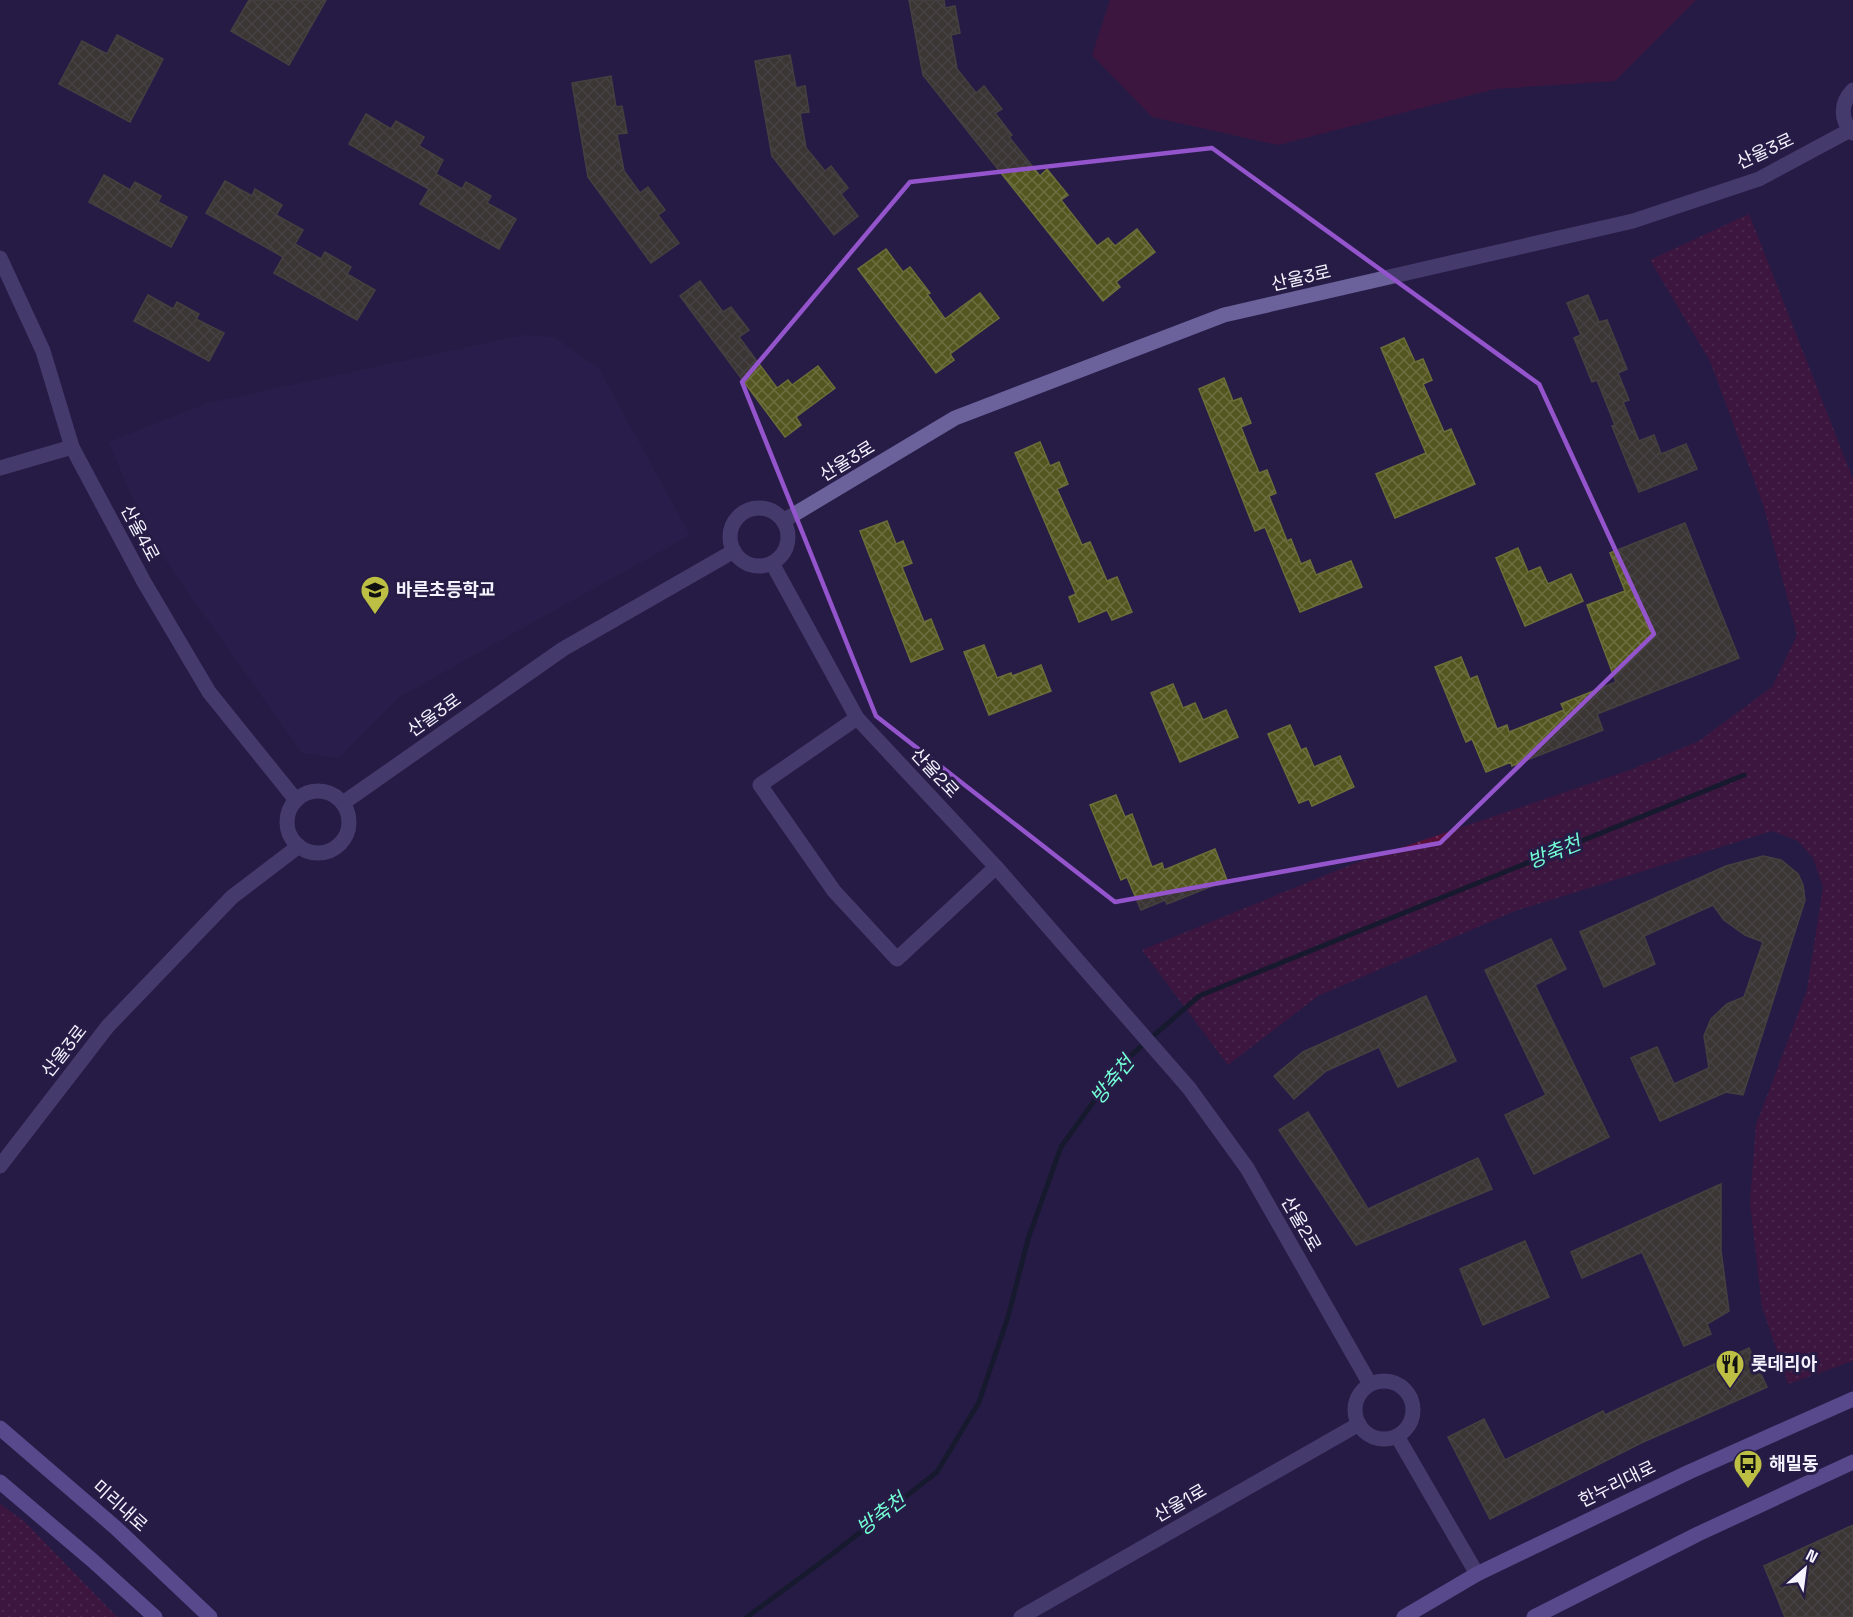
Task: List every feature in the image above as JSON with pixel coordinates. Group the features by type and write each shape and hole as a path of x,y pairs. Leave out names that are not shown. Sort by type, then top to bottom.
{"street":[{"path":"1851,131 1843,113 1844,104 1853,90"},
{"name":"산울3로","path":"783,522 956,418 1224,315 1633,221 1759,179 1851,131"},
{"name":"산울4로","path":"0,258 43,351 72,447 144,582 208,692 296,800"},
{"path":"0,468 72,447"},
{"path":"760,508 777,515 783,522 788,539 786,549 772,563 753,566 744,562 734,551 730,537 732,528 743,513 760,508"},
{"name":"산울3로","path":"342,803 563,649 734,551"},
{"name":"산울2로","path":"772,563 857,718 996,867 1189,1088 1247,1168 1370,1384"},
{"path":"857,718 760,785 834,891 897,959 996,867"},
{"path":"322,791 332,794 342,803 347,808 350,819 345,839 338,846 330,852 320,854 298,846 289,832 287,822 289,812 296,800 311,792 322,791"},
{"name":"산울3로","path":"0,1166 108,1026 232,897 298,846"},
{"path":"1377,1381 1396,1383 1410,1396 1413,1414 1410,1423 1397,1436 1386,1439 1377,1438 1367,1434 1359,1424 1354,1409 1356,1400 1361,1391 1370,1384 1377,1381"},
{"name":"한누리대로","path":"1404,1617 1477,1574 1689,1472 1853,1399"},
{"name":"산울1로","path":"1021,1617 1359,1424"},
{"name":"미리내로","path":"0,1428 116,1528 210,1617"},
{"path":"1397,1436 1477,1574"},
{"path":"1534,1617 1698,1534 1853,1462"},
{"path":"0,1482 155,1617"}],"highlighted area":[{"path":"1212,148 1539,384 1654,634 1440,843 1115,902 876,716 742,382 910,182"}],"shaded area":[{"path":"1110,0 1696,0 1615,81 1495,89 1278,145 1152,117 1092,55"},
{"path":"1749,214 1853,479 1853,1361 1788,1384 1762,1307 1750,1202 1756,1125 1807,990 1823,887 1813,858 1798,841 1772,831 1515,911 1318,996 1228,1065 1142,950 1353,864 1630,770 1699,741 1772,687 1797,635 1763,504 1710,361 1650,260"},
{"name":"바른초등학교","path":"524,335 554,337 599,369 690,535 399,697 339,758 302,753 147,534 109,442 208,403"},
{"path":"0,1504 24,1521 117,1617 0,1617"}],"building":[{"path":"249,0 326,0 289,65 231,31"},
{"path":"909,0 944,0 945,8 955,6 960,33 951,35 957,69 976,93 984,86 1002,109 995,113 1012,135 1009,137 1040,176 1047,169 1068,195 1061,200 1097,246 1108,238 1115,246 1137,229 1155,252 1116,282 1120,287 1103,301 923,75"},
{"path":"117,35 163,59 130,122 59,84 82,41 107,54"},
{"path":"790,55 796,88 805,86 809,112 800,113 806,148 825,171 831,166 848,188 841,194 858,216 834,235 772,156 755,61"},
{"path":"611,76 616,107 622,106 627,133 617,134 624,171 640,193 648,187 665,210 658,215 679,243 651,263 588,177 572,83"},
{"path":"366,114 391,129 396,121 424,137 419,146 443,160 436,174 462,189 466,182 491,196 487,203 516,219 499,249 420,204 429,189 349,144"},
{"path":"104,175 130,190 135,182 161,196 158,202 187,217 171,247 89,202"},
{"path":"225,181 252,196 255,189 282,205 276,215 303,230 295,244 321,259 325,252 351,267 347,274 375,290 357,320 274,273 283,257 206,213"},
{"path":"886,249 903,272 910,267 930,293 927,294 945,319 980,293 999,318 950,354 954,360 936,373 858,269"},
{"path":"700,281 723,312 731,307 749,330 739,337 777,388 788,380 792,385 818,366 835,388 796,417 801,425 785,437 680,296"},
{"path":"148,295 173,309 177,302 199,314 196,319 224,333 209,361 134,321"},
{"path":"1588,295 1599,322 1607,320 1627,369 1618,373 1629,400 1623,402 1639,441 1654,435 1661,454 1686,444 1697,469 1639,492 1612,426 1615,425 1597,380 1592,382 1574,338 1581,335 1567,303"},
{"path":"1404,338 1415,362 1423,359 1432,380 1423,384 1444,432 1451,429 1475,484 1395,518 1376,474 1426,453 1381,348"},
{"path":"1224,378 1233,401 1241,398 1251,423 1241,427 1259,473 1267,470 1276,493 1269,496 1287,541 1291,539 1301,564 1310,560 1316,575 1351,561 1362,587 1300,612 1265,527 1255,531 1199,389"},
{"path":"1040,442 1050,466 1059,462 1068,484 1057,489 1082,545 1090,542 1107,581 1117,577 1132,612 1112,620 1107,610 1079,622 1069,597 1076,594 1015,453"},
{"path":"887,521 896,544 903,541 912,563 902,567 924,622 931,619 943,649 911,662 860,531"},
{"path":"1685,523 1739,658 1597,714 1603,730 1512,766 1511,762 1486,772 1472,739 1466,742 1435,667 1461,657 1470,679 1477,676 1497,729 1507,725 1509,732 1564,710 1561,704 1616,682 1587,605 1625,591 1610,553"},
{"path":"1518,548 1528,572 1540,567 1548,584 1571,574 1583,601 1525,626 1496,558"},
{"path":"984,645 997,678 1011,673 1012,676 1041,665 1051,691 989,715 964,652"},
{"path":"1173,684 1183,708 1195,703 1203,720 1226,710 1238,737 1180,762 1151,693"},
{"path":"1290,725 1301,750 1306,748 1314,767 1340,756 1354,787 1312,806 1309,799 1299,803 1268,734"},
{"path":"1116,795 1125,817 1132,814 1152,867 1162,863 1164,870 1215,849 1227,880 1167,904 1165,900 1141,910 1127,877 1121,880 1090,805"},
{"path":"1763,856 1781,860 1798,874 1803,885 1805,900 1743,1095 1726,1092 1660,1121 1631,1058 1657,1047 1674,1084 1709,1068 1704,1036 1711,1019 1727,1004 1744,997 1763,942 1745,935 1724,920 1713,905 1644,936 1655,964 1604,987 1580,932 1726,866"},
{"path":"1551,939 1566,969 1535,985 1609,1137 1534,1174 1505,1115 1546,1095 1485,970"},
{"path":"1426,996 1456,1061 1398,1087 1379,1047 1326,1071 1294,1099 1274,1076 1303,1052"},
{"path":"1308,1112 1368,1209 1478,1158 1492,1189 1356,1245 1279,1130"},
{"path":"1721,1184 1721,1251 1729,1311 1707,1324 1711,1334 1684,1346 1642,1252 1582,1278 1571,1252"},
{"path":"1525,1241 1549,1297 1483,1325 1460,1269"},
{"path":"1749,1348 1767,1387 1641,1443 1490,1519 1448,1437 1484,1419 1505,1460 1603,1411 1605,1415"},
{"path":"1853,1525 1853,1617 1785,1617 1764,1566"}],"waterway":[{"name":"방축천","path":"747,1617 937,1472 979,1402 1008,1317 1028,1239 1061,1147 1120,1065 1199,996 1744,775"}],"place":[{"name":"바른초등학교","path":"375,616"},
{"name":"롯데리아","path":"1730,1390"},
{"name":"해밀동","path":"1748,1490"}]}
